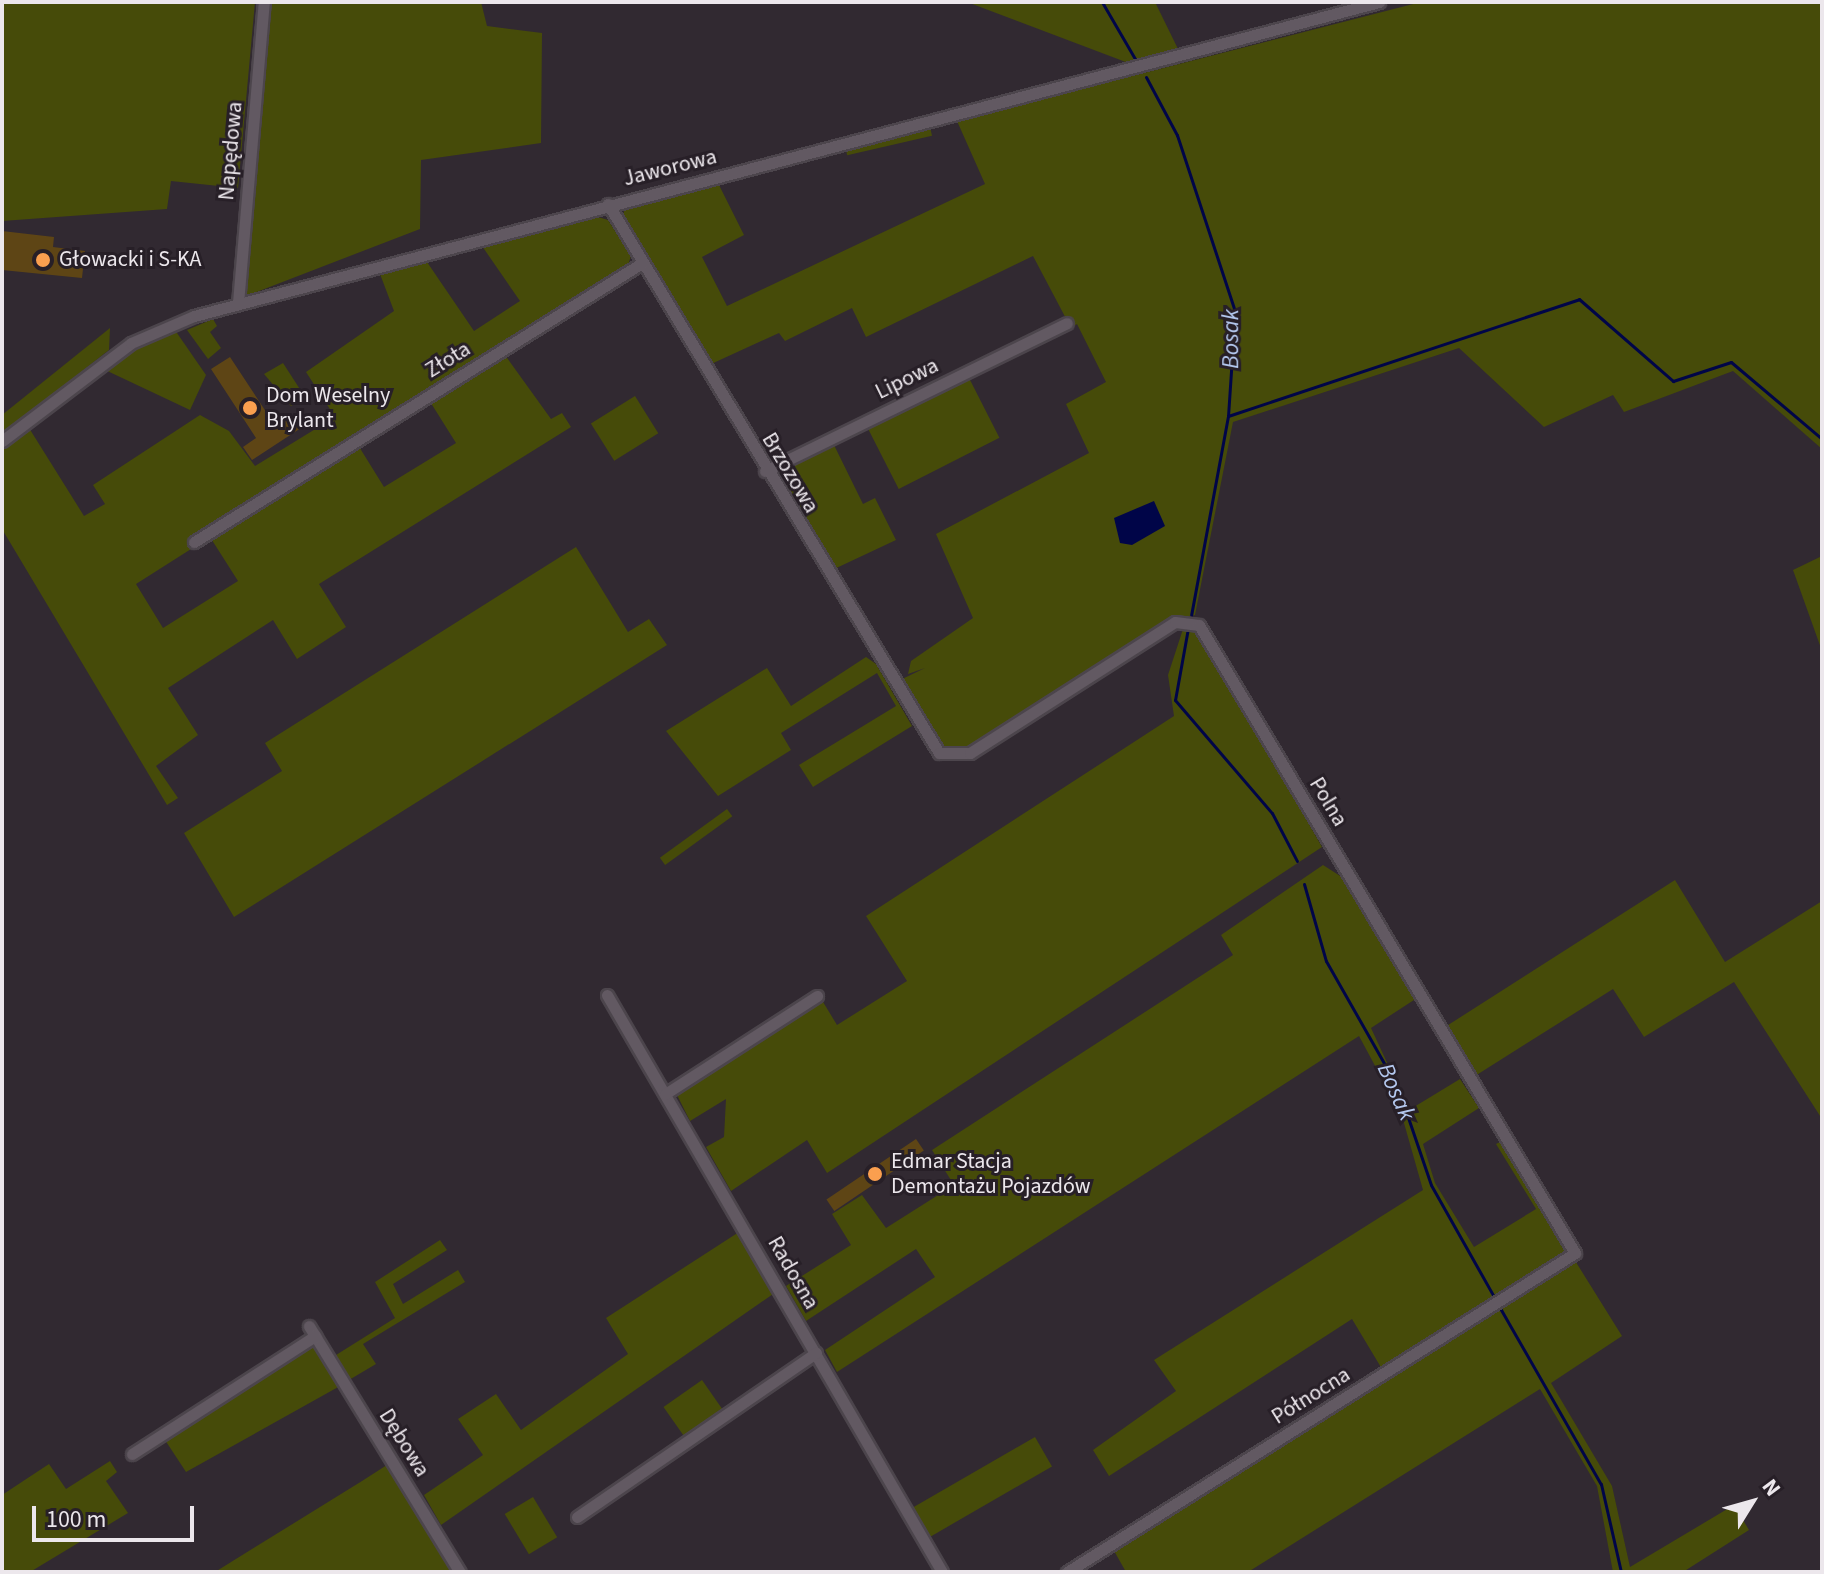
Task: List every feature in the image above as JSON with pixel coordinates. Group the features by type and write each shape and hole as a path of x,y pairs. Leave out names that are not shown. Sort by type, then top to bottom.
{"street":[{"name":"Napędowa","path":"238,303 264,2"},
{"name":"Jaworowa","path":"2,441 131,343 238,303 1352,5 1379,2"},
{"name":"Brzozowa","path":"608,204 925,737 945,757"},
{"name":"Złota","path":"194,542 642,263"},
{"name":"Lipowa","path":"765,471 1067,323"},
{"name":"Polna","path":"945,757 970,753 1175,622 1199,625 1575,1253"},
{"name":"Radosna","path":"607,995 942,1572"},
{"path":"665,1094 817,996"},
{"name":"Północna","path":"1067,1572 1575,1253"},
{"name":"Dębowa","path":"132,1454 312,1331 460,1572"},
{"path":"577,1517 816,1353"}],"green space":[{"path":"2,2 255,2 238,188 171,181 167,209 2,221"},
{"path":"269,2 481,2 487,26 542,33 541,143 421,160 420,229 246,296"},
{"path":"967,2 1155,2 1179,51 1131,64"},
{"path":"1421,2 1822,2 1822,449 1733,371 1624,412 1613,395 1544,427 1459,348 1233,422 1195,615 1172,620 970,748 939,747 896,682 925,668 908,674 911,661 973,618 936,534 1089,453 1066,404 1106,382 1077,324 1071,328 1033,256 866,337 852,308 785,341 779,333 709,365 622,220 625,207 718,183 744,235 702,257 727,306 985,184 957,121"},
{"path":"930,127 932,136 847,155 845,147"},
{"path":"588,214 608,220 631,256 628,265 500,348 551,419 562,413 571,427 319,584 346,627 297,659 273,620 168,688 198,735 156,766 178,798 167,805 2,529 2,451 29,428 84,516 105,504 93,485 200,415 229,431 255,466 335,417 306,372 394,311 380,274 427,262 474,331 520,301 482,246","holes":["429,400 456,443 384,487 358,445","210,537 238,581 163,628 136,584"]},
{"path":"213,319 217,326 210,332 221,348 208,359 187,330"},
{"path":"110,328 109,350 2,434 2,415"},
{"path":"165,329 177,333 206,375 190,410 101,368"},
{"path":"283,363 305,397 291,406 264,374"},
{"path":"969,378 999,438 899,489 868,429"},
{"path":"635,396 658,433 614,461 591,424"},
{"path":"834,445 863,504 875,498 896,540 830,571 776,475"},
{"path":"576,547 628,632 649,619 667,645 234,917 184,833 282,771 265,743"},
{"path":"1822,556 1822,651 1793,570"},
{"path":"1184,626 1200,633 1322,847 827,1173 807,1140 731,1191 706,1147 724,1137 726,1099 690,1121 672,1085 817,992 837,1025 907,981 866,916 1174,716 1168,675"},
{"path":"866,657 876,664 912,726 813,787 799,765 896,706 877,673 781,733 791,750 718,796 666,731 767,668 791,706"},
{"path":"727,809 732,816 665,865 660,858"},
{"path":"1323,865 1348,881 1417,998 1371,1028 1409,1110 1460,1079 1479,1108 1423,1144 1435,1183 1474,1247 1536,1209 1496,1144 1502,1141 1565,1252 1382,1369 1352,1319 1109,1476 1093,1450 1176,1391 1154,1360 1423,1190 1402,1116 1359,1036 837,1372 825,1350 935,1277 916,1249 806,1321 786,1286 851,1245 832,1214 862,1195 886,1228 954,1185 932,1150 1233,955 1221,935"},
{"path":"1675,880 1725,962 1822,901 1822,1119 1734,982 1644,1037 1613,989 1475,1076 1445,1027"},
{"path":"739,1232 776,1292 441,1525 424,1495 483,1455 458,1419 496,1394 521,1430 628,1354 606,1318"},
{"path":"440,1240 447,1250 393,1284 403,1304 458,1270 465,1282 363,1344 376,1364 349,1380 332,1350 336,1355 395,1318 375,1282"},
{"path":"1574,1259 1622,1336 1551,1383 1612,1486 1630,1567 1734,1505 1749,1530 1683,1572 1613,1572 1597,1486 1540,1389 1248,1572 1126,1572 1113,1549"},
{"path":"300,1347 316,1348 340,1386 186,1472 165,1440"},
{"path":"702,1380 724,1411 685,1438 663,1407"},
{"path":"1035,1437 1052,1466 930,1537 913,1508"},
{"path":"110,1461 117,1472 106,1481 128,1513 30,1572 2,1572 2,1495 49,1464 66,1489"},
{"path":"390,1463 458,1572 215,1572 362,1481"},
{"path":"533,1497 557,1537 529,1554 505,1514"}],"shaded area":[{"path":"1154,501 1165,526 1132,545 1120,543 1114,518"}],"building":[{"name":"Głowacki i S-KA","path":"2,231 54,237 53,247 85,251 82,278 2,270"},
{"name":"Dom Weselny Brylant","path":"230,357 276,427 296,414 304,426 252,460 243,447 256,438 211,369"},
{"name":"Edmar Stacja Demontażu Pojazdów","path":"916,1139 924,1151 834,1211 826,1199"}],"waterway":[{"name":"Bosak","path":"1102,2 1135,59"},
{"name":"Bosak","path":"1146,77 1177,135 1235,311 1228,416 1191,615"},
{"path":"1228,416 1579,299 1673,381 1731,362 1822,439"},
{"name":"Bosak","path":"1188,628 1175,700 1272,813 1297,861"},
{"name":"Bosak","path":"1304,884 1326,961 1398,1088 1431,1185 1494,1297"},
{"name":"Bosak","path":"1500,1308 1601,1484 1621,1572"}],"place":[{"name":"Głowacki i S-KA","path":"43,260"},
{"name":"Dom Weselny Brylant","path":"250,408"},
{"name":"Edmar Stacja Demontażu Pojazdów","path":"875,1174"}]}
